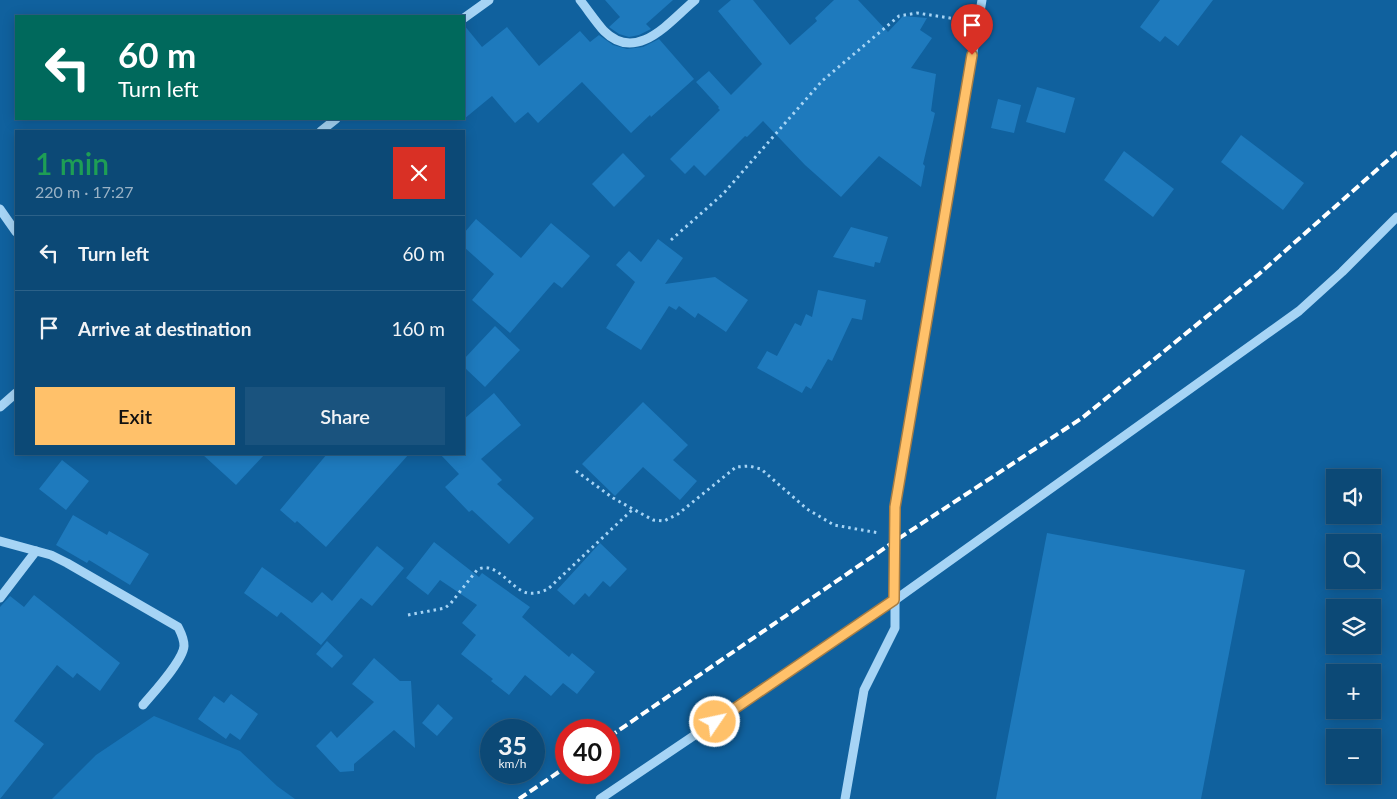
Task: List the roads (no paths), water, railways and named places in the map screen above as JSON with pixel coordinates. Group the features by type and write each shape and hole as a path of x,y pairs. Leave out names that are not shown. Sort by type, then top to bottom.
{"street":[{"path":"465,17 489,0"},
{"path":"580,0 605,32 620,42 636,44 649,39 695,0"},
{"path":"845,799 864,690 894,628 895,507 982,0"},
{"path":"322,130 335,120"},
{"path":"0,209 15,231"},
{"path":"600,799 894,600 1299,311 1342,272 1397,217"},
{"path":"0,407 15,394"},
{"path":"0,541 36,551 67,563 178,627 184,638 184,648 176,664 143,706"},
{"path":"0,598 36,551"}],"railway":[{"path":"620,729 895,541 1082,418 1259,274 1397,152"},
{"path":"519,799 555,774"}]}
